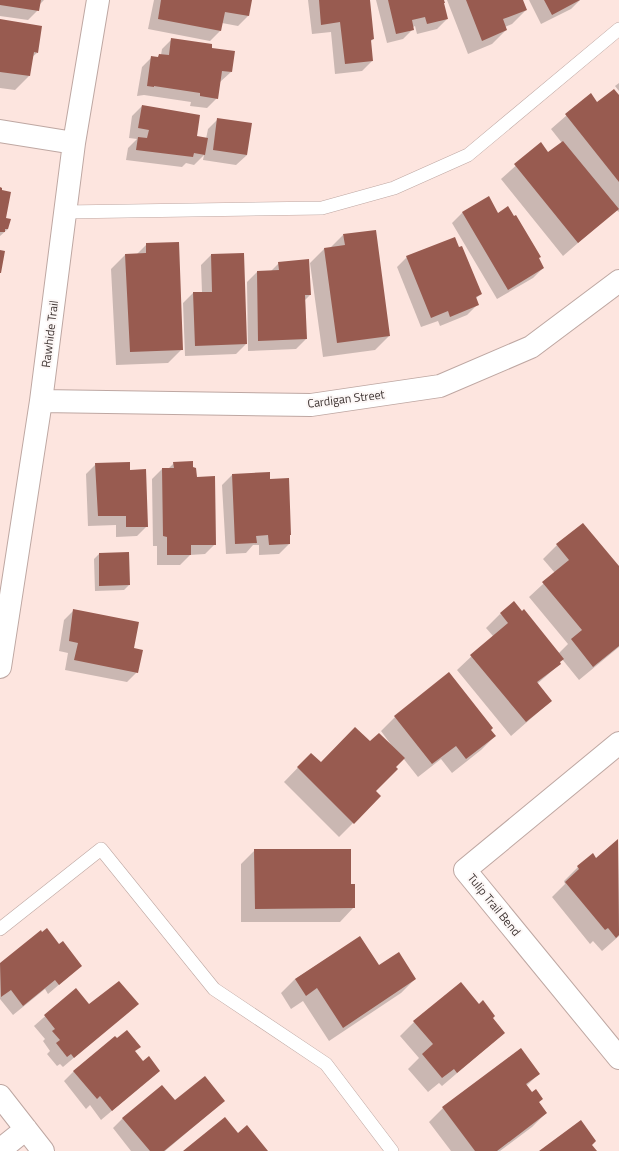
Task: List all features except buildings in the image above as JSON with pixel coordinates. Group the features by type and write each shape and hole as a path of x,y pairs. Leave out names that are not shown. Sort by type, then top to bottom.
{"street":[{"name":"Rawhide Trail","path":"0,668 41,401 74,143 98,0"},
{"path":"0,132 74,143"},
{"name":"Cardigan Street","path":"41,401 312,405 440,386 531,347 619,281"},
{"name":"Tulip Trail Bend","path":"619,743 465,870 619,1058"},
{"path":"0,1096 43,1151"},
{"path":"0,1150 26,1129"}],"lane":[{"path":"65,212 322,208 394,188 468,155 619,29"},
{"path":"0,929 101,849 214,989 326,1064 392,1151"}]}
